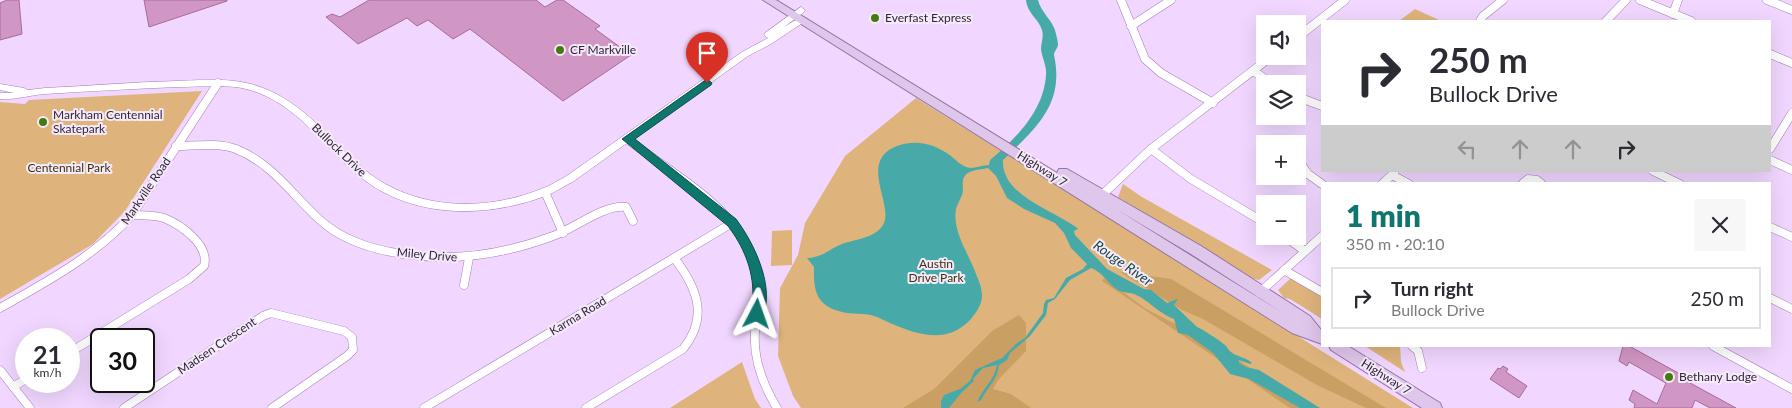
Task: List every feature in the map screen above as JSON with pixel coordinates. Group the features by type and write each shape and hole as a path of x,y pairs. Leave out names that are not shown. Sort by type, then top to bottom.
{"main road":[{"name":"Highway 7","path":"768,0 798,15 1255,296"},
{"name":"Highway 7","path":"784,0 798,15"},
{"name":"Highway 7","path":"1022,152 1102,195 1196,250 1298,329 1320,336"},
{"name":"Highway 7","path":"1338,347 1436,408"}],"street":[{"path":"1121,0 1145,59 1152,67 1213,103"},
{"path":"1131,26 1171,0"},
{"path":"1306,31 1345,0"},
{"path":"1481,20 1503,0"},
{"path":"1607,20 1626,0"},
{"path":"1640,0 1688,20"},
{"path":"1673,14 1678,0"},
{"path":"1767,0 1792,10"},
{"name":"Bullock Drive","path":"0,96 7,97 28,92 140,85 218,83 254,88 277,97 312,124 367,178 386,191 402,198 457,207 491,205 544,192 584,170 758,46 768,42 798,15"},
{"path":"1771,54 1792,63"},
{"path":"1102,195 1151,149 1260,65"},
{"path":"1252,71 1259,75"},
{"name":"Markville Road","path":"0,308 99,249 120,230 132,215 218,83"},
{"name":"Bullock Drive","path":"0,87 28,92"},
{"path":"1306,100 1321,106"},
{"path":"1771,147 1792,113"},
{"path":"627,139 732,222 745,240 754,260 760,294 755,342 756,360 762,379 777,408"},
{"name":"Miley Drive","path":"176,146 236,149 257,162 288,187 322,222 360,243 391,253 469,258 521,247 563,233 608,209 621,205 626,207 633,221"},
{"path":"1151,149 1191,179 1256,218"},
{"path":"1771,160 1792,170"},
{"path":"1306,171 1321,183"},
{"path":"1655,172 1676,182"},
{"path":"1384,182 1394,173 1405,182"},
{"path":"1524,182 1528,179 1540,182"},
{"path":"544,192 563,233"},
{"path":"80,346 189,279 201,271 205,265 207,258 201,247 184,229 163,218 151,215 132,215"},
{"name":"Karma Road","path":"424,408 732,222"},
{"path":"1771,227 1792,237"},
{"path":"1255,296 1321,237"},
{"path":"1297,245 1305,251"},
{"path":"464,285 469,258"},
{"path":"586,408 683,349 691,341 699,310 698,295 693,284 674,258"},
{"path":"1284,270 1321,291"},
{"path":"1771,299 1792,310"},
{"name":"Madsen Crescent","path":"124,408 270,313 344,331 352,337 353,350 347,356 272,408"},
{"path":"1413,347 1418,351 1422,368"},
{"path":"1715,347 1792,388"},
{"path":"0,370 30,408"}],"green space":[{"path":"1415,9 1439,20 1400,20"},
{"name":"Centennial Park","path":"202,91 125,211 93,244 0,299 0,102 25,104 29,100"},
{"name":"Austin Drive Park","path":"916,98 1413,408 801,408 793,396 778,356 780,288 798,255 805,223 845,156"},
{"path":"1123,184 1142,197 1272,270 1259,280 1249,278 1118,197"},
{"path":"792,230 792,265 771,266 772,231"},
{"path":"1291,278 1321,296 1321,318 1290,299 1284,298 1278,290"},
{"path":"1367,347 1400,347 1401,362 1405,372"},
{"path":"742,362 755,399 761,408 670,408"}],"shaded area":[{"path":"1026,0 1038,0 1055,30 1058,45 1054,52 1055,88 1045,115 1026,138 1003,160 1005,172 1010,183 1029,200 1076,227 1078,229 1074,231 1075,235 1107,269 1144,289 1151,290 1167,303 1178,299 1174,305 1197,327 1221,342 1233,354 1252,363 1239,360 1239,363 1259,370 1320,408 1300,408 1249,379 1230,374 1213,353 1188,335 1178,333 1174,319 1134,294 1117,290 1101,274 1091,268 1070,280 1055,299 1048,303 1046,315 1030,336 1010,353 1007,360 999,365 994,379 981,400 977,402 994,375 997,365 983,368 973,379 974,381 949,408 941,408 941,401 944,395 960,389 970,381 975,370 1002,358 1025,338 1043,313 1046,300 1054,298 1066,278 1083,269 1087,264 1071,248 1064,233 1055,223 1024,209 1007,198 996,176 988,168 973,171 965,176 963,193 956,209 956,226 979,282 982,296 975,314 960,328 949,333 937,335 913,332 866,314 837,311 829,308 819,298 816,292 814,267 807,258 817,257 842,244 865,238 875,233 883,225 885,207 878,173 880,162 885,153 897,146 919,143 939,148 962,165 968,167 989,165 990,160 1027,123 1040,100 1046,72 1041,49 1042,30 1028,8"},
{"path":"1120,272 1171,279 1386,408 1366,408 1317,385 1203,319 1182,310"},
{"path":"1104,278 1146,309 1217,345 1273,384 1312,408 1290,408 1102,281"},
{"path":"1019,315 1026,323 1026,351 998,380 993,389 1011,394 1031,408 903,408 934,389 992,331"}],"building":[{"path":"7,0 19,0 22,34 0,40 0,3"},
{"path":"144,0 227,0 227,1 149,27"},
{"name":"CF Markville","path":"369,0 536,0 545,7 557,0 563,0 600,26 595,29 631,55 563,101 470,29 453,39 428,20 417,26 407,18 358,44 326,17 332,14 340,17"},
{"name":"Bethany Lodge","path":"1623,347 1631,347 1682,375 1681,378 1736,408 1710,408 1695,400 1692,408 1634,408 1635,404 1629,400 1633,390 1657,404 1666,383 1629,362 1627,366 1619,361"},
{"path":"1503,366 1508,369 1506,372 1527,386 1519,398 1490,379 1498,368 1500,369"}],"place":[{"name":"Everfast Express","path":"875,18"},
{"name":"CF Markville","path":"560,50"},
{"name":"Markham Centennial Skatepark","path":"43,122"},
{"name":"Bethany Lodge","path":"1669,377"}],"route":[{"path":"707,83 627,139 732,222 745,240 754,260 760,294 757,314"}],"water label":[{"name":"Rouge River","path":"1123,263"}]}
